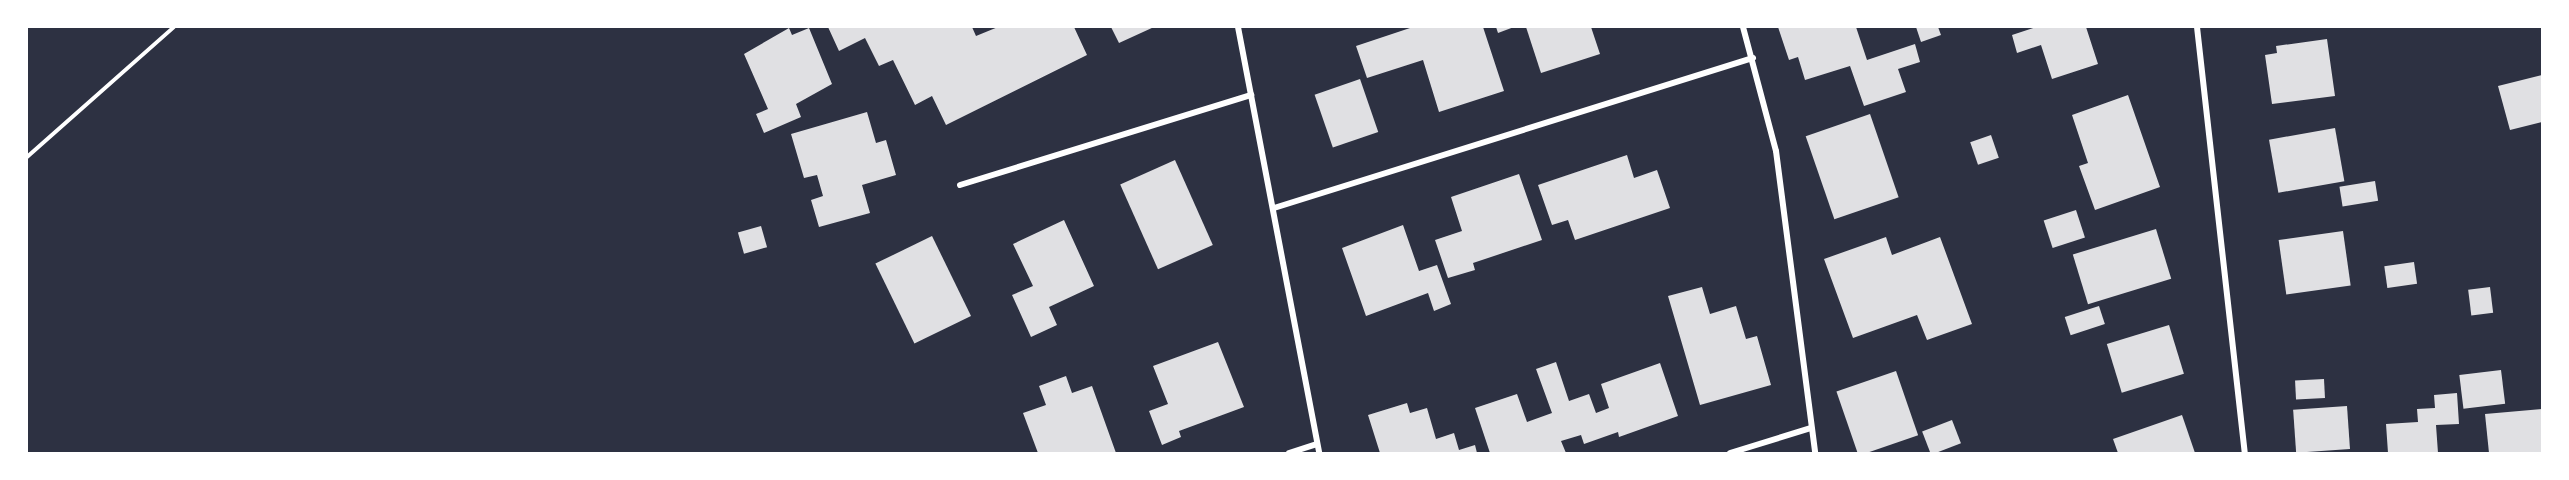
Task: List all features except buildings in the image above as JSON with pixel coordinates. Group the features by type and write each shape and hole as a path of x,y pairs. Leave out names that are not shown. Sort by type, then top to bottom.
{"street":[{"path":"1238,27 1319,453"},
{"path":"1743,27 1776,151 1794,270 1815,453"},
{"path":"2197,27 2245,453"},
{"path":"1274,208 1753,58"},
{"path":"960,185 1251,95"},
{"path":"1730,453 1811,428"},
{"path":"1289,453 1317,444"}],"path":[{"path":"27,157 174,27"}]}
